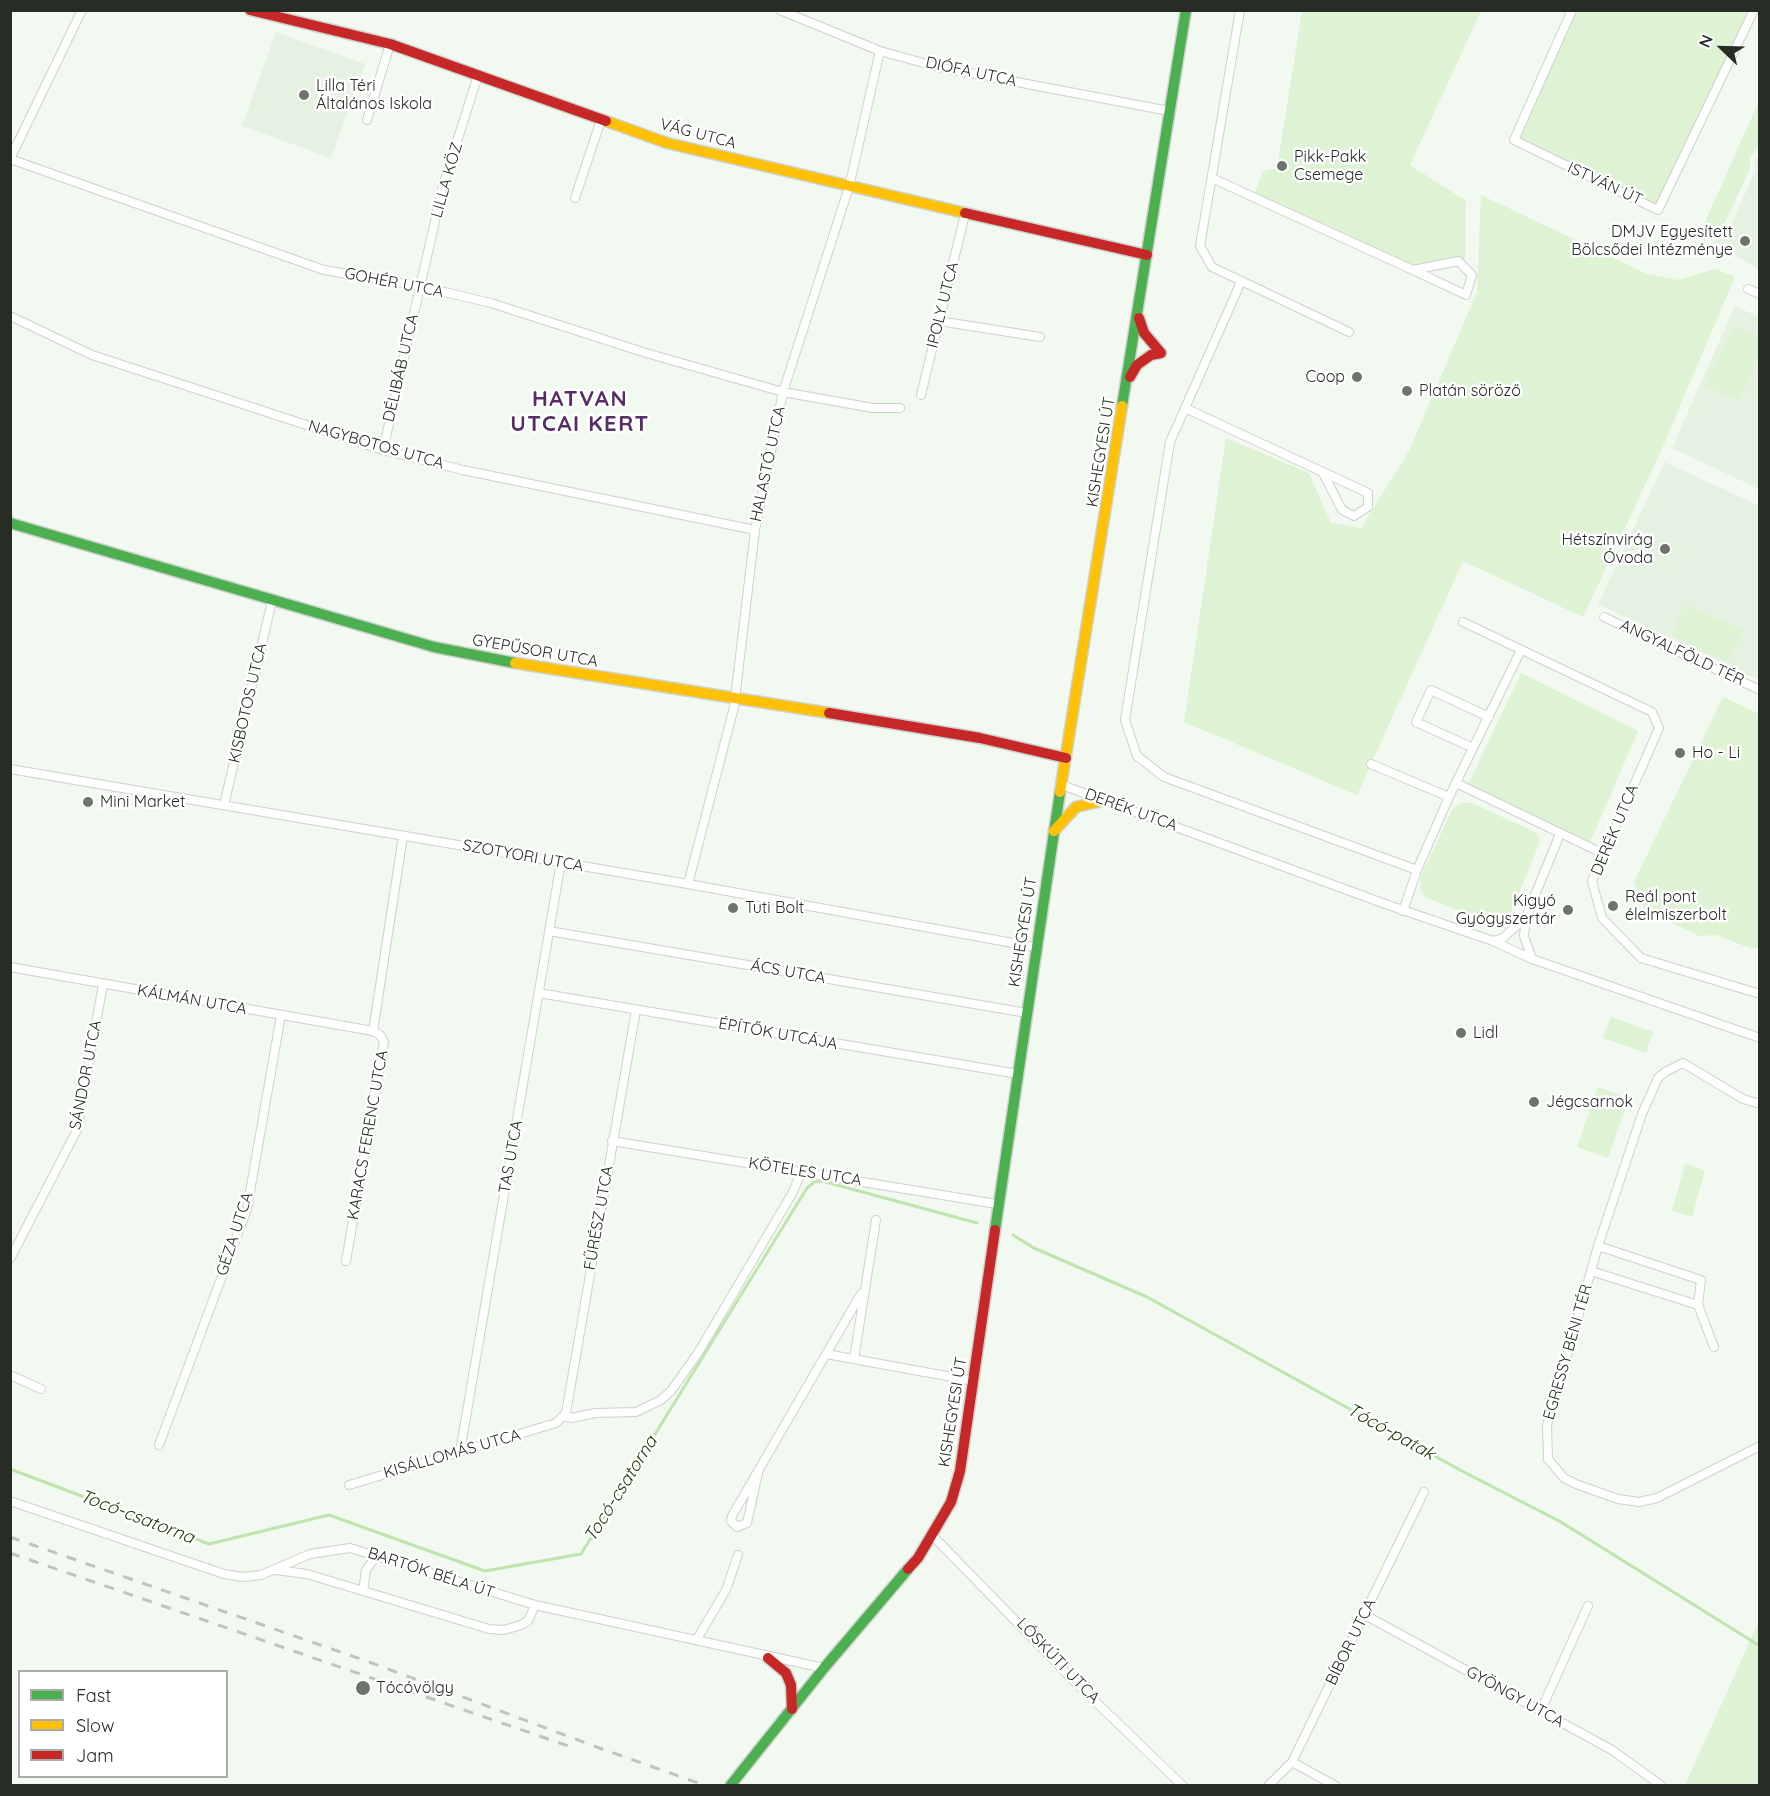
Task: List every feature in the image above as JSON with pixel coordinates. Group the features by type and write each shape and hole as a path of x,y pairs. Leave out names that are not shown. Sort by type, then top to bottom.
{"street":[{"path":"10,159 14,141 82,10"},
{"name":"VÁG UTCA","path":"250,10 390,44 667,142 849,187 1147,255"},
{"name":"DIÓFA UTCA","path":"780,10 880,51 938,67 1169,111"},
{"name":"KISHEGYESI ÚT","path":"730,1785 824,1668 918,1558 951,1502 960,1471 1035,947 1186,10"},
{"path":"1240,10 1200,246 1212,267 1349,332"},
{"name":"ISTVÁN ÚT","path":"1572,10 1514,140 1658,210 1754,10"},
{"path":"367,120 390,44"},
{"name":"HALASTÓ UTCA","path":"688,884 735,707 734,696 754,530 783,392 849,187 880,51"},
{"name":"LILLA KÖZ","path":"419,286 443,186 478,75"},
{"path":"575,198 601,120"},
{"name":"GOHÉR UTCA","path":"10,159 324,270 419,286 491,303 646,353 783,392 873,408 900,408"},
{"path":"1212,178 1466,295 1472,275 1458,261 1413,270"},
{"name":"IPOLY UTCA","path":"921,396 966,214"},
{"path":"1241,282 1170,442 1125,720 1137,756 1164,777 1417,870"},
{"name":"DÉLIBÁB UTCA","path":"383,450 419,286"},
{"path":"1748,289 1760,294"},
{"path":"1128,380 1137,365 1151,355 1161,353 1144,333 1138,313"},
{"name":"NAGYBOTOS UTCA","path":"10,316 92,355 383,450 463,470 754,530"},
{"path":"939,321 1040,337"},
{"path":"1185,408 1368,493 1368,507 1354,516 1342,510 1323,473"},
{"name":"GYEPŰSOR UTCA","path":"10,523 272,601 455,652 532,667 734,696 980,738 1066,758"},
{"name":"KISBOTOS UTCA","path":"224,805 272,601"},
{"name":"ANGYALFÖLD TÉR","path":"1605,617 1760,690"},
{"name":"DERÉK UTCA","path":"1463,622 1652,712 1659,728 1592,881 1602,918 1641,958 1760,994"},
{"path":"1403,911 1417,870 1449,797 1521,650"},
{"path":"1473,748 1416,722 1431,690 1488,717"},
{"path":"1371,764 1449,797"},
{"name":"SZOTYORI UTCA","path":"10,769 688,884 1035,947"},
{"path":"1456,783 1604,854"},
{"name":"DERÉK UTCA","path":"1062,784 1403,911 1493,941 1532,959 1760,1038"},
{"path":"1054,831 1076,807 1106,800"},
{"path":"1532,959 1524,936 1526,917 1560,834"},
{"name":"KARACS FERENC UTCA","path":"346,1261 384,1042 373,1032 403,836"},
{"name":"TAS UTCA","path":"460,1452 561,862"},
{"path":"1493,941 1512,931 1526,917"},
{"name":"ÁCS UTCA","path":"549,932 1027,1012"},
{"name":"KÁLMÁN UTCA","path":"10,967 373,1032"},
{"name":"SÁNDOR UTCA","path":"10,1259 77,1130 103,984"},
{"name":"ÉPÍTŐK UTCÁJA","path":"539,993 1018,1074"},
{"name":"FŰRÉSZ UTCA","path":"564,1416 636,1010"},
{"name":"GÉZA UTCA","path":"159,1445 247,1209 281,1015"},
{"path":"1592,1271 1598,1246 1642,1114 1658,1078 1683,1063 1743,1099 1760,1104"},
{"name":"KÖTELES UTCA","path":"612,1141 998,1204"},
{"path":"564,1416 572,1418 595,1413 636,1412 654,1404 671,1391 698,1353 793,1192 801,1172"},
{"path":"854,1359 863,1290 876,1220"},
{"path":"1598,1246 1701,1280 1698,1305 1714,1347"},
{"name":"EGRESSY BÉNI TÉR","path":"1698,1305 1592,1271 1547,1425 1548,1459 1554,1469 1564,1478 1618,1499 1639,1502 1657,1498 1760,1446"},
{"path":"758,1473 747,1523 737,1527 731,1521 732,1516 863,1290"},
{"path":"843,1324 858,1331"},
{"path":"826,1354 974,1381"},
{"path":"10,1375 41,1389"},
{"name":"KISÁLLOMÁS UTCA","path":"349,1485 556,1423 564,1416"},
{"name":"BÍBOR UTCA","path":"1268,1785 1292,1762 1424,1492"},
{"name":"BARTÓK BÉLA ÚT","path":"10,1500 224,1574 243,1577 274,1570 330,1549 350,1548 535,1605 697,1639 768,1658 824,1668"},
{"name":"LÓSKÚTI UTCA","path":"933,1536 1073,1680 1183,1785"},
{"path":"363,1591 366,1570 377,1555"},
{"path":"697,1639 726,1590 738,1555"},
{"path":"274,1570 307,1574 489,1629 522,1625 528,1621 535,1605"},
{"path":"1541,1710 1588,1606"},
{"name":"GYÖNGY UTCA","path":"1365,1616 1612,1750 1662,1785"},
{"path":"768,1658 786,1672 791,1685 792,1709"},
{"path":"1292,1762 1336,1785"}],"shaded area":[{"name":"Lilla Téri Általános Iskola","path":"276,32 365,64 331,158 242,126"},
{"path":"1759,154 1759,270 1730,252 1718,251 1713,244 1717,235 1729,230 1756,169 1753,163"},
{"path":"1735,306 1759,317 1759,489 1672,448"},
{"path":"1665,462 1759,506 1759,680 1598,604"}],"green space":[{"path":"1302,11 1481,11 1410,165 1466,201 1465,268 1458,261 1413,270 1253,197 1263,171 1277,168"},
{"path":"1573,11 1754,11 1658,210 1514,140"},
{"path":"1759,101 1759,148 1750,156 1750,169 1725,223 1703,242 1701,231"},
{"path":"1481,195 1647,274 1678,280 1716,269 1735,277 1661,451 1583,617 1463,561 1357,795 1184,722 1226,438 1309,473 1331,523 1361,528 1409,451 1477,292"},
{"path":"1734,326 1759,337 1759,356 1739,401 1706,386"},
{"path":"1685,604 1744,631 1729,662 1671,635"},
{"path":"1521,673 1638,731 1590,843 1468,785"},
{"path":"1723,697 1759,714 1759,948 1750,948 1716,935 1699,936 1644,909 1634,882"},
{"path":"1461,803 1472,803 1537,833 1540,842 1508,919 1500,923 1488,922 1425,897 1421,891 1420,878 1453,808"},
{"path":"1611,1017 1653,1032 1646,1053 1603,1038"},
{"path":"1598,1087 1629,1098 1608,1158 1577,1147"},
{"path":"1685,1164 1705,1170 1692,1217 1672,1211"},
{"path":"1759,1623 1759,1785 1685,1785 1756,1628"}],"waterway":[{"name":"Tocó-csatorna","path":"10,1469 209,1544 329,1515 485,1571 581,1554 807,1188 814,1182 822,1181 977,1223"},
{"name":"Tócó-patak","path":"1013,1235 1034,1248 1147,1297 1460,1470 1561,1522 1760,1646"}],"railway":[{"path":"10,1537 372,1663 707,1786"},
{"path":"10,1553 577,1749"}],"traffic: fast":[{"path":"1122,406 1186,10"},
{"path":"10,523 434,647 515,663"},
{"path":"995,1230 1060,792"},
{"path":"730,1786 824,1668 908,1569"}],"traffic: slow":[{"path":"606,121 667,143 965,213"},
{"path":"1060,792 1122,406"},
{"path":"515,663 829,713"},
{"path":"1054,831 1076,807 1106,800"}],"traffic: jam":[{"path":"250,10 390,44 606,121"},
{"path":"965,213 1147,255"},
{"path":"1130,377 1137,365 1151,355 1161,353 1144,333 1139,318"},
{"path":"829,713 980,738 1066,758"},
{"path":"908,1569 918,1558 951,1502 960,1471 995,1230"},
{"path":"768,1658 786,1673 791,1685 792,1709"}],"place":[{"name":"Lilla Téri Általános Iskola","path":"304,95"},
{"name":"Pikk-Pakk Csemege","path":"1282,166"},
{"name":"DMJV Egyesített Bölcsődei Intézménye","path":"1745,241"},
{"name":"Coop","path":"1357,377"},
{"name":"Platán söröző","path":"1407,391"},
{"name":"Hétszínvirág Óvoda","path":"1665,549"},
{"name":"Ho - Li","path":"1680,753"},
{"name":"Mini Market","path":"88,802"},
{"name":"Reál pont élelmiszerbolt","path":"1613,906"},
{"name":"Tuti Bolt","path":"733,908"},
{"name":"Kigyó Gyógyszertár","path":"1568,910"},
{"name":"Lidl","path":"1461,1033"},
{"name":"Jégcsarnok","path":"1534,1102"},
{"name":"Tócóvölgy","path":"363,1688"}],"district":[{"name":"HATVAN UTCAI KERT","path":"580,412"}]}
